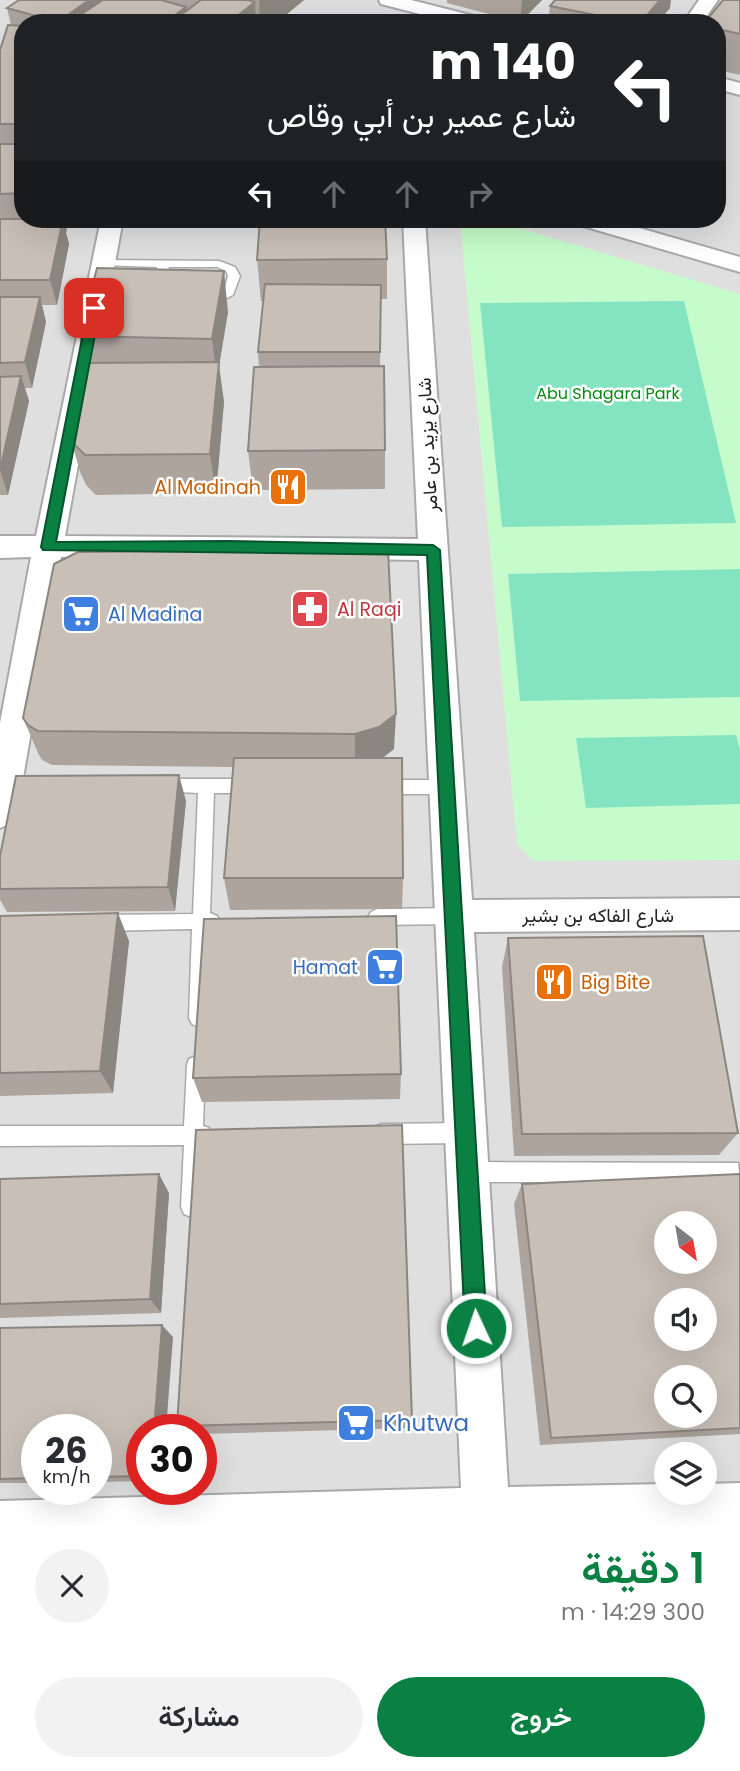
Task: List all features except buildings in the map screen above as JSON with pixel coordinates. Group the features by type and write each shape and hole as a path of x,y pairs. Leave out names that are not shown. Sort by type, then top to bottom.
{"street":[{"path":"388,0 443,14"},
{"path":"8,795 7,748 110,228"},
{"name":"شارع يزيد بن عامر","path":"415,228 467,1133 485,1511"},
{"path":"615,228 740,265"},
{"path":"0,547 227,546 433,550"},
{"name":"شارع الفاكه بن بشير","path":"455,916 740,915"},
{"path":"0,1525 180,1510 485,1511 617,1518 740,1507"}],"lane":[{"path":"103,262 219,264 231,269 234,276 229,293 216,299 196,299"},
{"path":"164,263 158,293 165,298"},
{"path":"153,786 273,786"},
{"path":"190,1229 206,786"},
{"path":"367,787 447,787"},
{"path":"362,918 455,916"},
{"path":"81,923 228,920"},
{"path":"358,1134 467,1133"},
{"path":"0,1136 221,1135"},
{"path":"468,1172 738,1173"}],"shaded area":[{"path":"0,0 740,0 740,1526 0,1526"}],"green space":[{"name":"Abu Shagara Park","path":"461,228 519,228 740,294 740,860 533,861 517,844"},
{"path":"684,301 736,523 502,527 480,303"},
{"path":"740,569 740,697 520,701 508,574"},
{"path":"736,735 740,750 740,804 586,808 576,738"}],"place":[{"name":"Al Madinah","path":"288,487"},
{"name":"Al Raqi","path":"310,609"},
{"name":"Al Madina","path":"81,614"},
{"name":"Hamat","path":"385,967"},
{"name":"Big Bite","path":"554,982"},
{"name":"Khutwa","path":"356,1423"}],"route":[{"path":"94,308 48,547 227,546 433,550 476,1328"}]}
